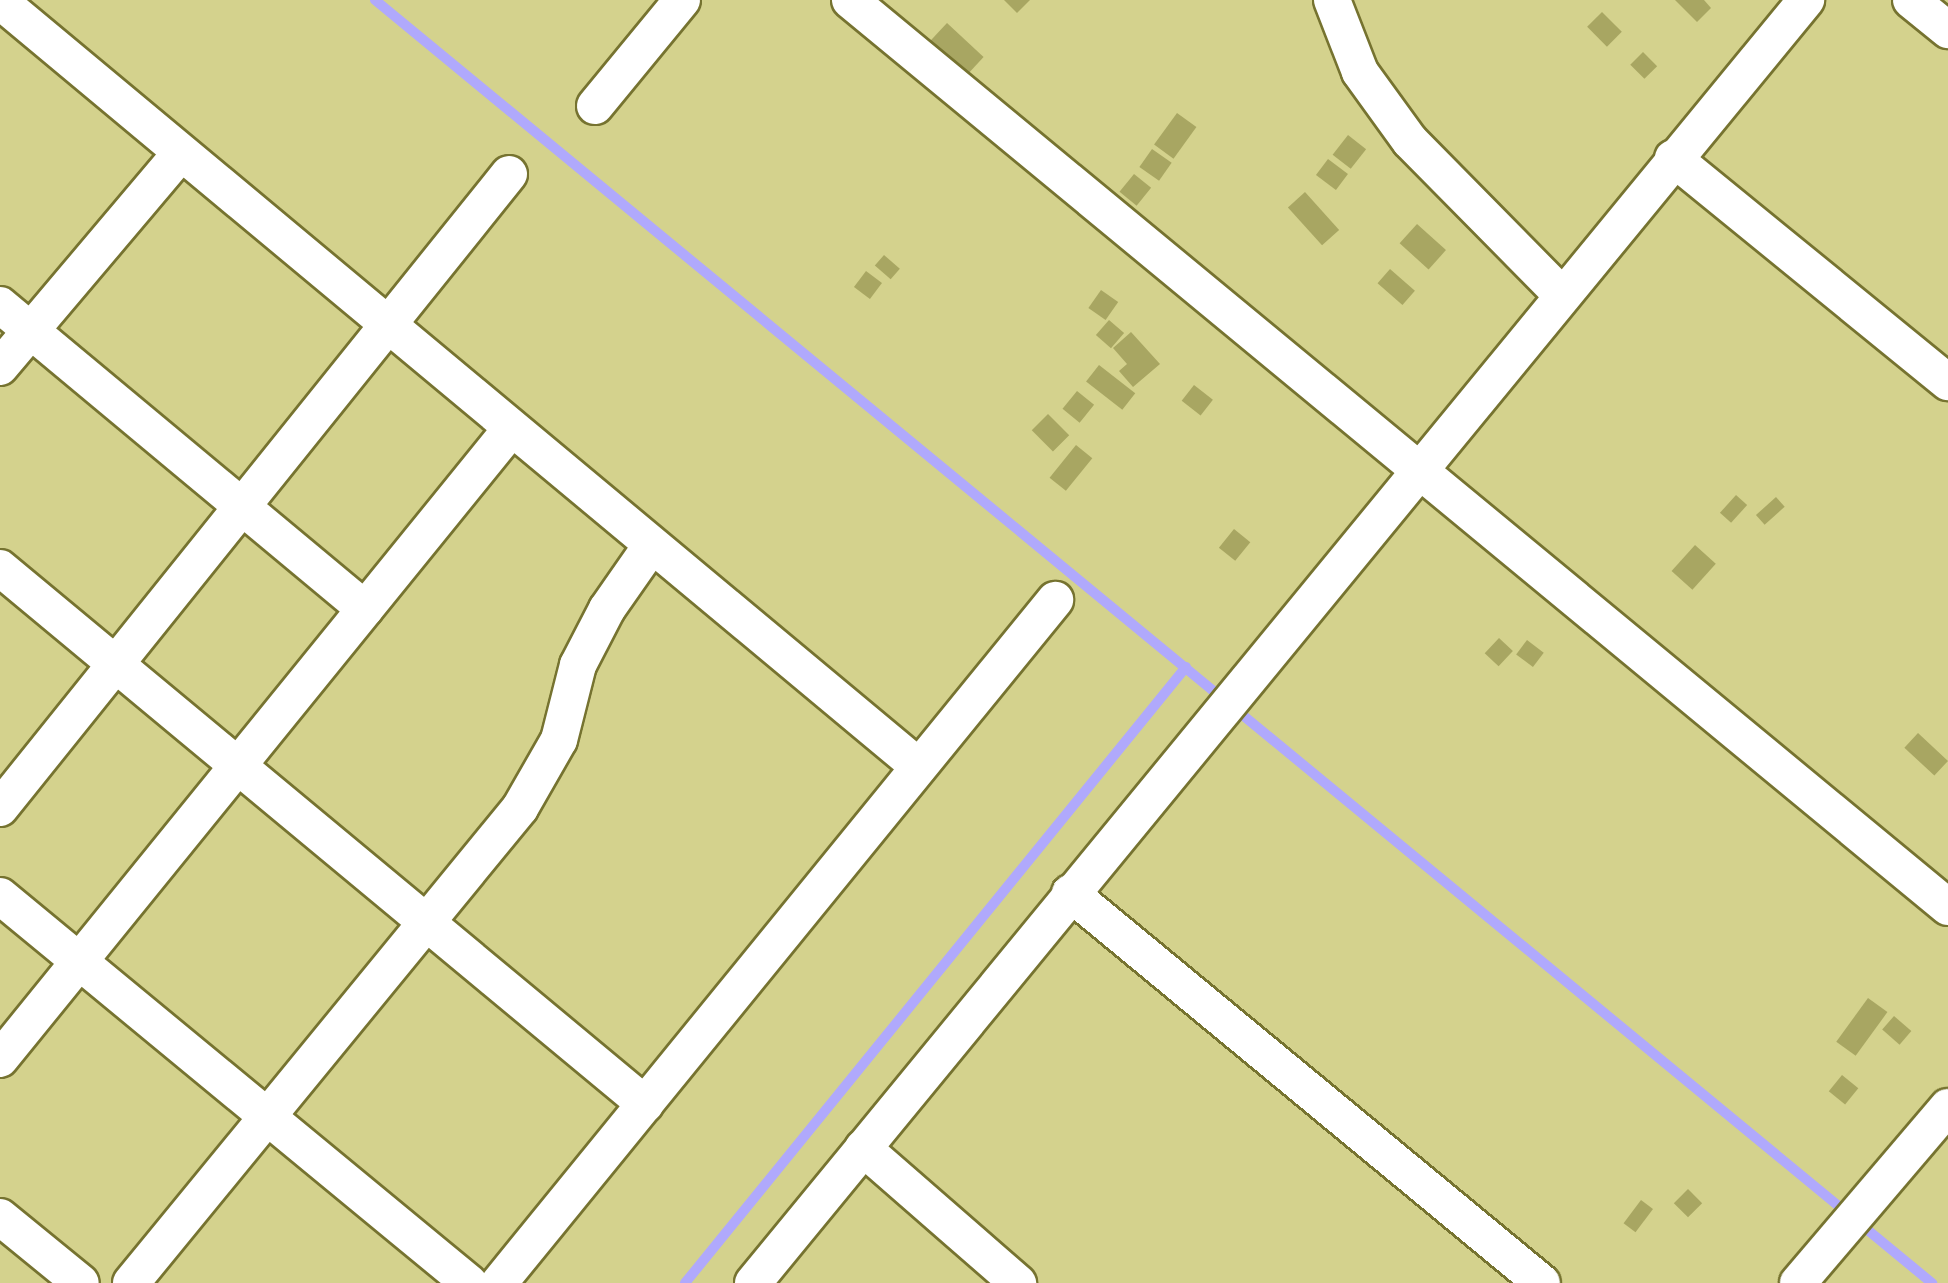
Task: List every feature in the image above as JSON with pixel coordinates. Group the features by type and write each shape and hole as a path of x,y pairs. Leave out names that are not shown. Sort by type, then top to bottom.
{"street":[{"path":"595,106 682,0"},
{"path":"850,0 1948,907"},
{"path":"1332,0 1360,72 1410,141 1561,294"},
{"path":"753,1283 1417,468 1806,0"},
{"path":"1911,0 1948,30"},
{"path":"0,1 510,430 919,767"},
{"path":"0,367 181,153"},
{"path":"1673,158 1948,382"},
{"path":"0,808 509,174"},
{"path":"0,305 365,609"},
{"path":"0,1059 510,430"},
{"path":"131,1283 520,808 559,740 578,665 607,609 651,546"},
{"path":"1,570 645,1104"},
{"path":"499,1283 1055,600"},
{"path":"1070,893 1542,1283"},
{"path":"0,896 469,1283"},
{"path":"1798,1283 1948,1107"},
{"path":"863,1148 1018,1283"},
{"path":"0,1217 81,1283"}],"building":[{"path":"1004,0 1030,0 1017,13"},
{"path":"1675,0 1704,0 1711,8 1697,22"},
{"path":"1602,12 1622,32 1607,47 1587,27"},
{"path":"947,23 984,57 967,75 930,41"},
{"path":"1643,52 1657,66 1644,79 1630,65"},
{"path":"1177,113 1196,127 1173,159 1154,145"},
{"path":"1348,135 1366,149 1351,169 1333,155"},
{"path":"1152,149 1172,163 1159,181 1139,167"},
{"path":"1328,159 1348,174 1336,190 1316,175"},
{"path":"1134,174 1151,188 1137,206 1120,192"},
{"path":"1305,192 1339,230 1322,245 1288,207"},
{"path":"1417,224 1446,250 1429,269 1400,243"},
{"path":"884,255 900,269 891,279 875,266"},
{"path":"1390,269 1415,291 1402,305 1378,283"},
{"path":"866,271 882,283 870,299 854,287"},
{"path":"1101,290 1118,302 1106,320 1088,308"},
{"path":"1109,320 1124,333 1111,348 1096,335"},
{"path":"1131,332 1160,364 1133,387 1119,371 1127,364 1113,348"},
{"path":"1099,365 1135,393 1122,410 1086,382"},
{"path":"1194,385 1213,400 1201,416 1182,401"},
{"path":"1077,391 1094,405 1080,423 1063,409"},
{"path":"1048,414 1069,435 1053,451 1032,430"},
{"path":"1076,445 1092,458 1066,491 1050,478"},
{"path":"1736,495 1747,505 1731,523 1720,513"},
{"path":"1776,497 1785,507 1765,525 1756,515"},
{"path":"1234,529 1250,542 1235,561 1219,548"},
{"path":"1695,545 1716,564 1692,590 1672,571"},
{"path":"1499,638 1513,651 1499,666 1485,653"},
{"path":"1527,640 1544,653 1533,667 1516,654"},
{"path":"1918,733 1948,761 1934,776 1904,748"},
{"path":"1868,998 1887,1012 1856,1056 1836,1042"},
{"path":"1894,1016 1911,1031 1900,1045 1882,1030"},
{"path":"1842,1075 1858,1088 1845,1105 1829,1091"},
{"path":"1688,1189 1702,1203 1688,1217 1674,1203"},
{"path":"1641,1200 1653,1209 1636,1232 1624,1223"}],"waterway":[{"path":"375,0 1932,1283"},
{"path":"685,1283 1186,667"}]}
